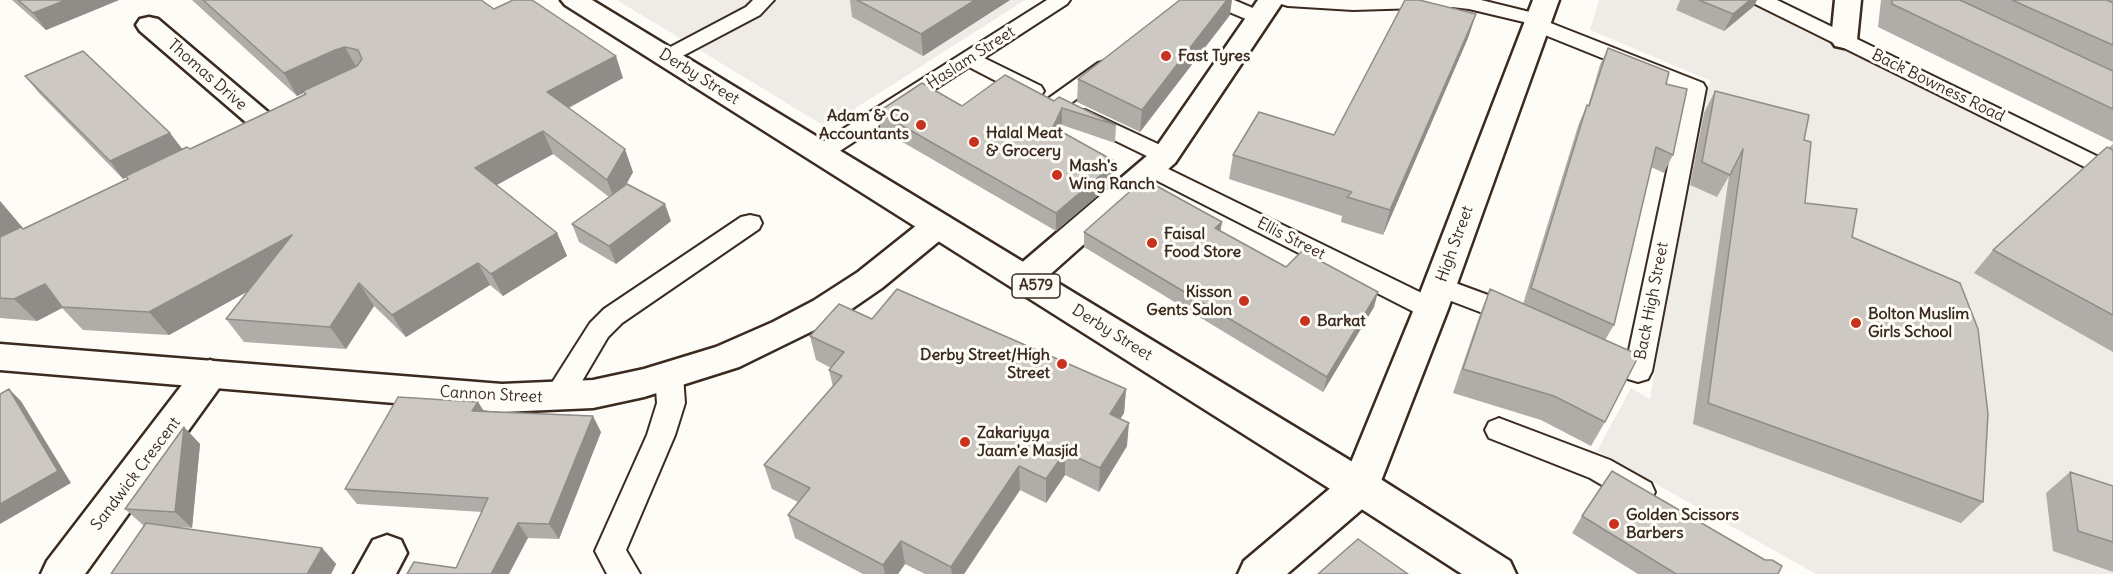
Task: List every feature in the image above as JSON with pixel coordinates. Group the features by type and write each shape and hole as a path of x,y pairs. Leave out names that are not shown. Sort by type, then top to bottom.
{"street":[{"name":"Derby Street","path":"574,0 1360,487 1496,574"},
{"path":"1844,40 1848,0"},
{"path":"1024,279 1159,163 1271,4"},
{"name":"High Street","path":"1360,487 1435,297 1540,15"},
{"name":"Thomas Drive","path":"149,25 265,125"},
{"name":"Cannon Street","path":"5,361 210,374 502,398 593,394 669,375 727,357 785,332 825,310 870,280 938,225"},
{"name":"Sandwick Crescent","path":"61,574 210,374"},
{"path":"1258,574 1360,487"}],"lane":[{"path":"666,57 753,11 764,0"},
{"name":"Haslam Street","path":"821,153 1060,0"},
{"path":"1217,0 1271,4 1452,1 1540,15"},
{"name":"Back Bowness Road","path":"1762,0 2113,173"},
{"name":"Back High Street","path":"1540,15 1695,88 1638,371 1575,342"},
{"path":"1057,103 1120,55"},
{"name":"Ellis Street","path":"969,59 1057,103 1159,163 1435,297"},
{"path":"558,397 599,330 613,316 750,223"},
{"path":"1435,297 1502,309 1544,328"},
{"path":"624,574 610,551 661,435 671,403 669,375"},
{"path":"1499,430 1600,469 1660,504"}],"shaded area":[{"path":"617,0 1025,0 826,127"},
{"name":"Bolton Muslim Girls School","path":"1599,0 1742,0 2113,182 2113,574 1816,574 1597,451 1631,388 1650,399 1697,109 1711,81 1590,30"}],"building":[{"path":"18,0 66,0 33,13"},
{"path":"203,0 481,0 494,9 513,0 532,0 616,56 547,92 625,149 607,180 543,131 475,168 557,233 491,274 478,263 392,315 359,283 330,327 226,319 292,235 149,312 62,307 45,284 14,299 0,298 0,237 21,227 23,229 128,179 126,176 187,147 190,149 306,94 303,91 357,66 362,59 358,50 345,47 284,73"},
{"path":"857,0 975,0 921,34"},
{"name":"Fast Tyres","path":"1180,0 1227,0 1142,110 1078,79"},
{"path":"1405,0 1419,0 1476,14 1390,210 1347,197 1352,192 1233,155 1259,112 1334,135"},
{"path":"1699,0 1750,0 1733,14"},
{"path":"1892,0 1960,0 2113,71 2113,109 1892,4"},
{"path":"2012,0 2107,0 2113,3 2113,45"},
{"path":"1608,48 1669,72 1666,84 1687,89 1673,155 1656,147 1614,325 1531,288 1587,105 1589,106"},
{"path":"83,51 170,133 110,161 25,76"},
{"path":"1005,75 1054,101 1059,97 1116,125 1062,108 1053,127 1116,162 1056,213 878,112 922,83 962,106"},
{"path":"1715,91 1809,115 1804,140 1811,142 1805,203 1857,209 1852,237 1960,283 1978,329 1988,414 1983,502 1708,403 1743,149 1730,175 1702,162"},
{"path":"2107,147 2113,150 2113,315 1993,250"},
{"path":"1144,179 1222,222 1215,228 1286,267 1302,251 1378,292 1327,377 1084,232"},
{"path":"627,184 665,204 609,246 572,224"},
{"name":"Zakariyya Jaam'e Masjid","path":"897,289 1126,389 1110,414 1129,423 1100,468 1065,452 1046,479 1019,466 951,567 901,541 883,565 788,515 810,488 764,465 842,376 829,370 844,352 810,336 839,304 872,319"},
{"path":"1490,289 1639,355 1605,422 1554,396 1463,369"},
{"path":"9,389 58,471 0,504 0,394"},
{"path":"398,397 478,402 472,411 593,416 549,524 518,523 491,574 407,574 414,562 456,568 488,498 345,489"},
{"path":"184,427 175,512 125,509"},
{"path":"1612,471 1765,560 1772,560 1782,566 1778,574 1676,574 1582,516"},
{"path":"2070,472 2113,486 2113,542 2078,531"},
{"path":"146,523 322,548 307,574 111,574"},
{"path":"1358,539 1408,574 1318,574"}],"place":[{"name":"Fast Tyres","path":"1166,56"},
{"name":"Adam & Co Accountants","path":"921,125"},
{"name":"Halal Meat & Grocery","path":"974,142"},
{"name":"Mash's Wing Ranch","path":"1057,175"},
{"name":"Faisal Food Store","path":"1152,243"},
{"name":"Kisson Gents Salon","path":"1244,301"},
{"name":"Barkat","path":"1305,321"},
{"name":"Bolton Muslim Girls School","path":"1856,323"},
{"name":"Derby Street/High Street","path":"1062,364"},
{"name":"Zakariyya Jaam'e Masjid","path":"965,442"},
{"name":"Golden Scissors Barbers","path":"1614,524"}]}
